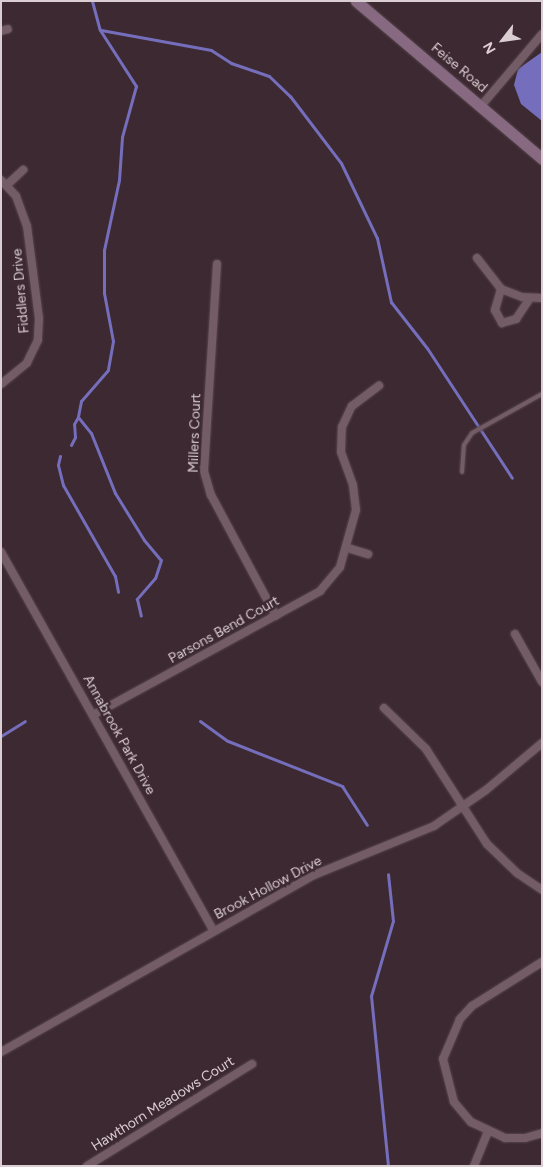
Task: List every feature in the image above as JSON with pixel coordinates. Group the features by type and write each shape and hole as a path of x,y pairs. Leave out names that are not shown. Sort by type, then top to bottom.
{"main road":[{"name":"Feise Road","path":"356,1 542,159"}],"street":[{"path":"481,106 542,34"},
{"name":"Fiddlers Drive","path":"1,384 27,363 38,340 39,318 27,226 16,196 5,182 23,170"},
{"path":"478,258 501,289 530,298 542,298"},
{"name":"Millers Court","path":"217,264 204,471 211,495 276,616"},
{"path":"501,289 495,310 502,323 516,319 530,298"},
{"name":"Parsons Bend Court","path":"93,715 320,591 340,566 348,548 356,510 352,486 341,452 342,427 352,406 379,386"},
{"path":"348,548 368,554"},
{"name":"Annabrook Park Drive","path":"1,552 214,931"},
{"path":"514,634 542,682"},
{"path":"384,708 426,749 461,808 487,844 517,874 542,890"},
{"name":"Brook Hollow Drive","path":"1,1052 314,875 412,837 461,808 542,743"},
{"path":"542,962 472,1006 460,1019 447,1042 443,1059 454,1102 471,1122 488,1132 505,1138 525,1138 542,1133"},
{"name":"Hawthorn Meadows Court","path":"87,1166 252,1064"},
{"path":"474,1166 488,1132"}],"lane":[{"path":"462,472 464,445 472,433 542,394"}],"shaded area":[{"path":"542,52 542,121 521,104 514,85 518,69"}],"waterway":[{"path":"92,1 100,30 136,86 122,137 119,180 104,250 104,293 113,341 108,370 81,401 78,417 91,433 115,493 144,540 161,560 155,578 137,599 141,616"},
{"path":"101,30 211,50 231,63 269,76 290,96 341,163 377,238 391,302 427,348 512,478"},
{"path":"71,445 75,437 74,424 78,417"},
{"path":"60,456 58,465 63,485 115,576 118,592"},
{"path":"1,736 25,721"},
{"path":"200,721 228,741 342,786 367,825"},
{"path":"388,874 393,921 371,996 388,1166"}]}
